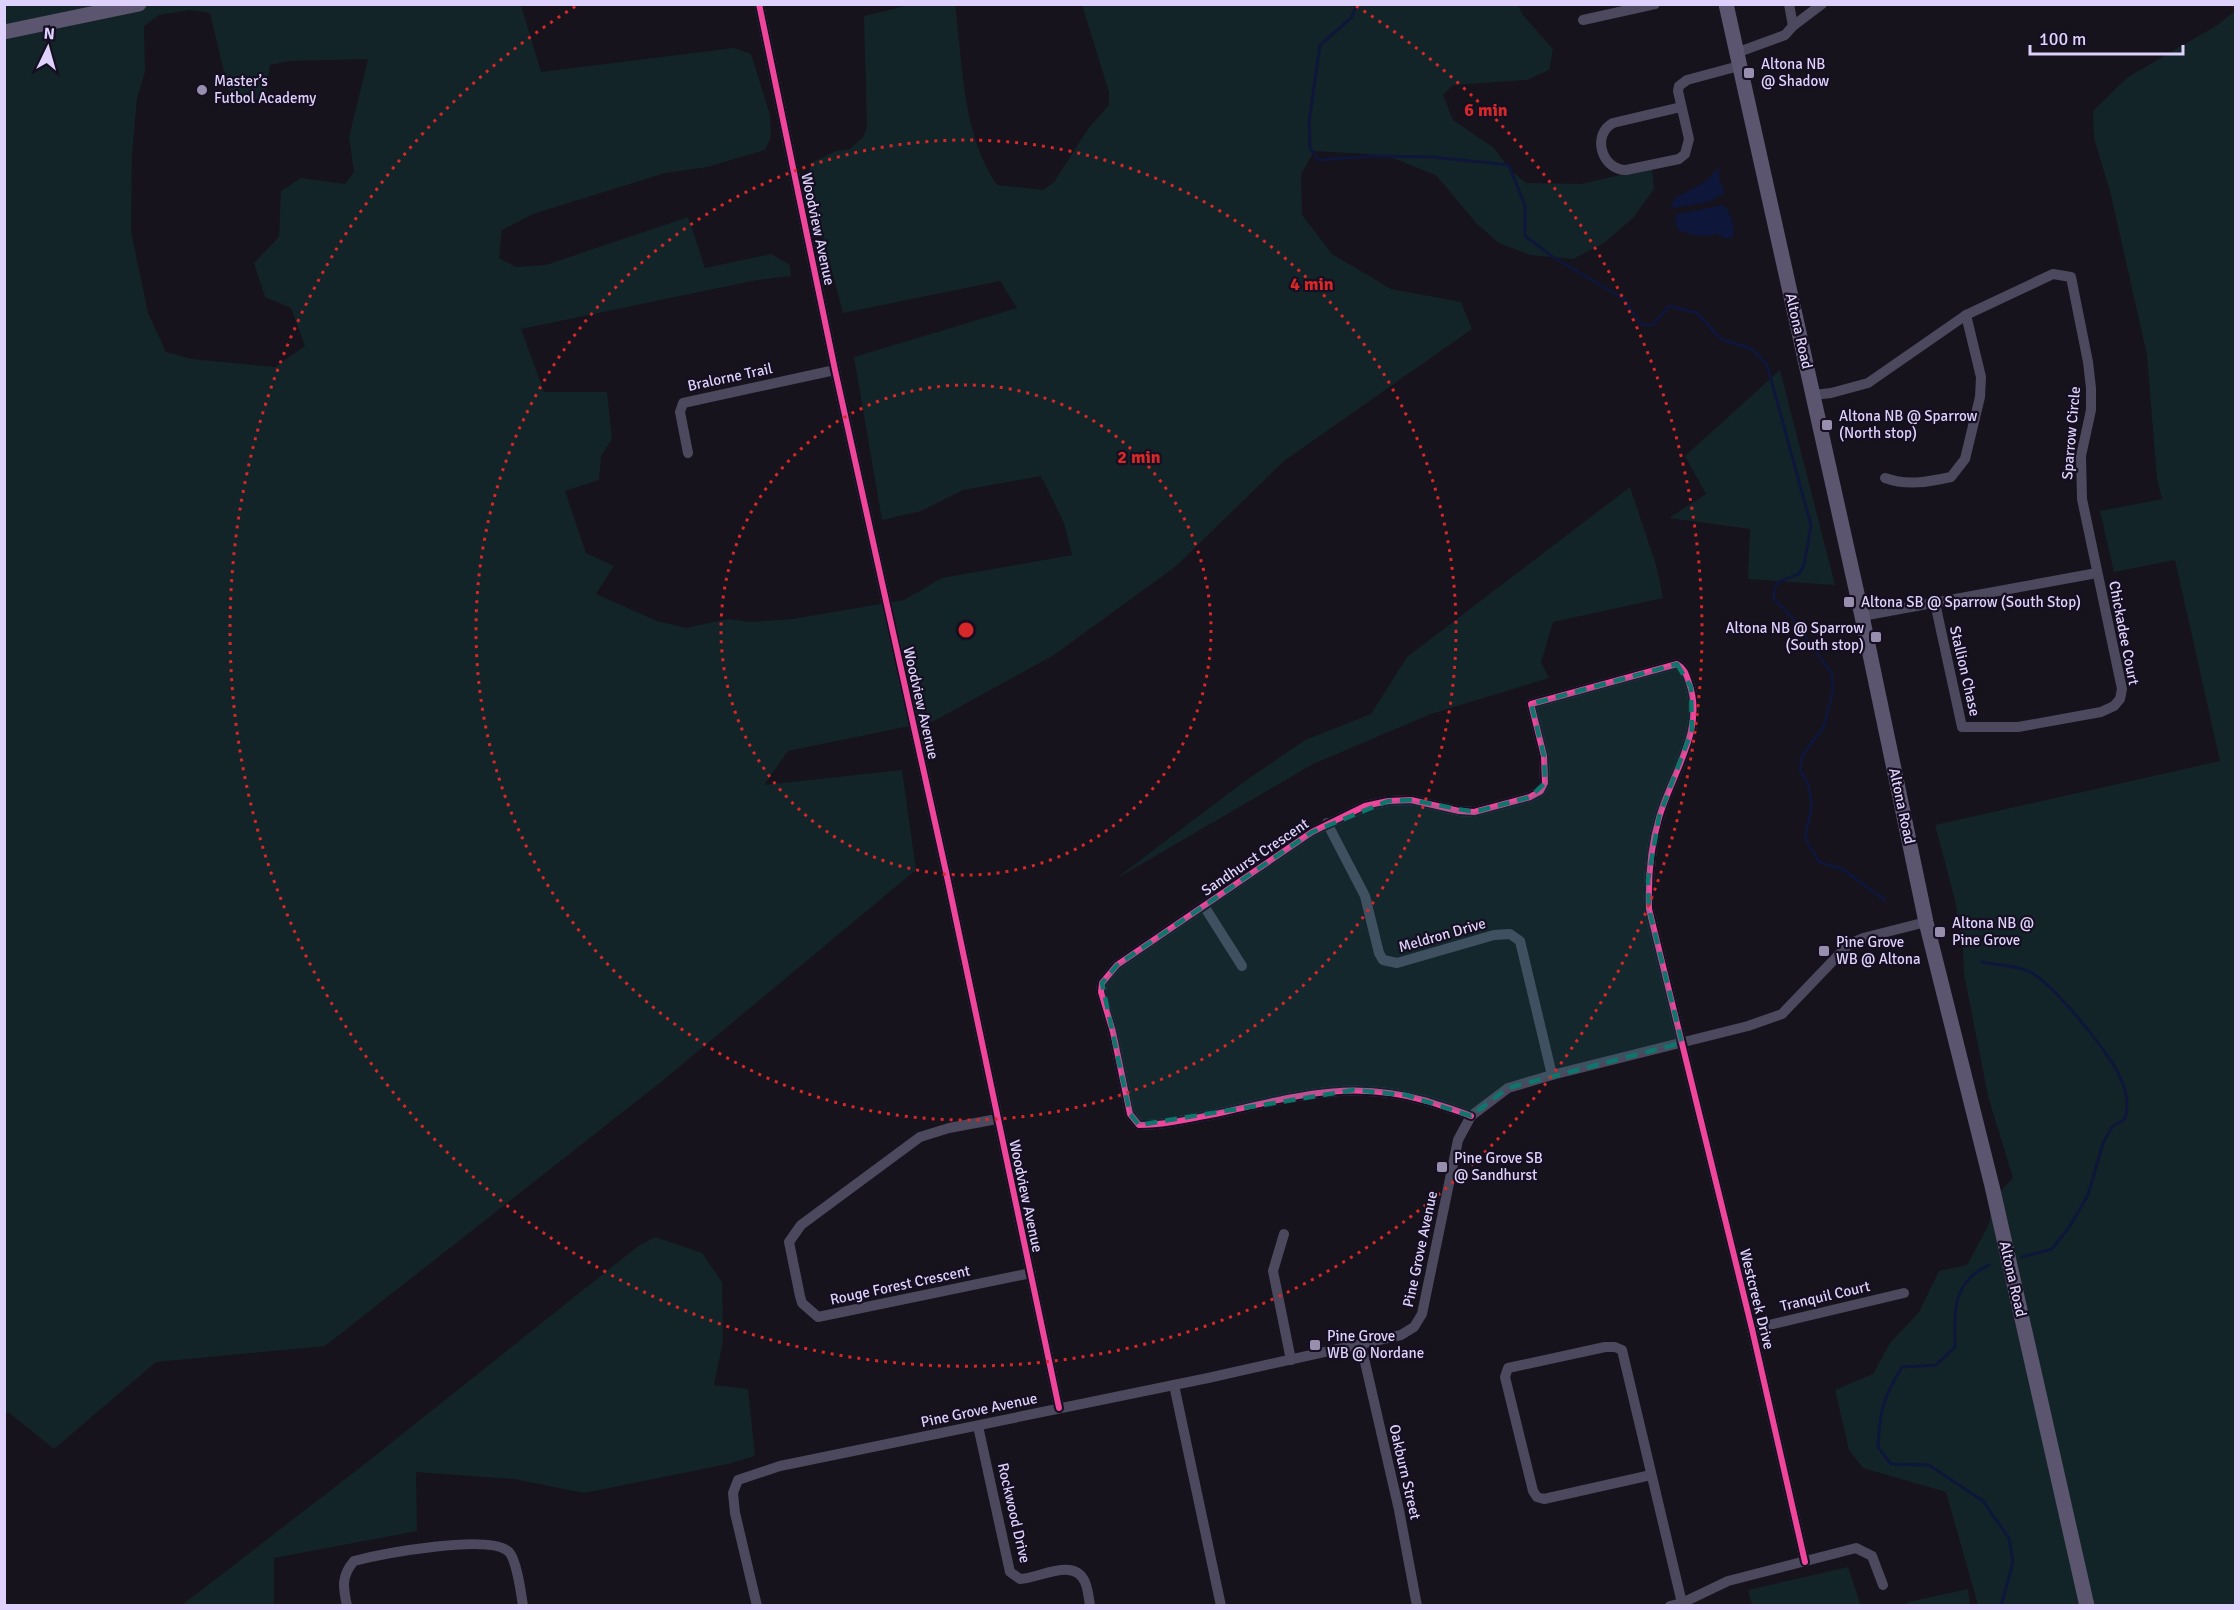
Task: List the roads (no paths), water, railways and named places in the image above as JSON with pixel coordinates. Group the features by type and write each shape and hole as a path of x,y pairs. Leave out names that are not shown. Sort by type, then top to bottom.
{"main road":[{"path":"4,32 139,4"},
{"name":"Altona Road","path":"1726,4 1862,616 1926,922 1992,1186 2087,1605"}],"street":[{"name":"Woodview Avenue","path":"759,4 835,370 948,884 1059,1408"},
{"path":"1583,20 1655,4"},
{"path":"1789,4 1793,26"},
{"path":"1681,107 1613,123 1606,127 1602,134 1605,157 1612,166 1619,170 1679,159 1685,154 1689,139 1678,92 1682,83 1738,60 1785,35 1822,4"},
{"name":"Sparrow Circle","path":"1813,395 1831,393 1868,383 1966,315 2053,274 2071,277 2091,388 2091,410 2081,456 2080,478 2097,573"},
{"path":"1885,478 1899,483 1922,483 1951,477 1965,459 1980,397 1981,377 1966,315"},
{"name":"Bralorne Trail","path":"688,453 680,412 683,403 835,370"},
{"path":"1862,616 2097,573"},
{"name":"Chickadee Court","path":"2018,728 2101,712 2120,699 2122,689 2097,573"},
{"name":"Stallion Chase","path":"1935,603 1962,726 2018,728"},
{"name":"Sandhurst Crescent","path":"1471,1116 1406,1095 1379,1090 1354,1090 1305,1094 1166,1124 1139,1125 1130,1114 1113,1032 1101,992 1102,982 1117,965 1242,878 1327,823 1365,806 1388,801 1411,800 1459,811 1474,812 1530,797 1541,791 1545,783 1544,756 1531,704 1677,664 1684,669 1691,687 1692,730 1659,817 1648,880 1649,909 1682,1043"},
{"name":"Meldron Drive","path":"1327,823 1365,896 1379,953 1383,960 1397,963 1494,935 1510,934 1520,941 1552,1075"},
{"path":"1204,906 1242,966"},
{"name":"Pine Grove Avenue","path":"757,1605 735,1513 733,1493 738,1480 780,1466 1174,1385 1401,1335 1409,1330 1422,1314 1458,1140 1471,1116 1508,1088 1748,1026 1782,1014 1849,944 1863,938 1926,922"},
{"name":"Westcreek Drive","path":"1682,1043 1752,1329 1805,1562"},
{"name":"Rouge Forest Crescent","path":"997,1119 949,1128 920,1137 801,1225 789,1242 800,1296 802,1303 818,1317 1031,1273"},
{"path":"1284,1234 1273,1271 1291,1360"},
{"name":"Tranquil Court","path":"1752,1329 1904,1293"},
{"name":"Oakburn Street","path":"1361,1345 1399,1510 1417,1605"},
{"path":"1651,1475 1544,1499 1537,1497 1533,1491 1504,1377 1508,1368 1605,1347 1622,1350 1682,1603"},
{"path":"1174,1385 1221,1605"},
{"name":"Rockwood Drive","path":"978,1426 1010,1572 1020,1579 1068,1568 1078,1572 1085,1582 1090,1605"},
{"path":"347,1605 343,1587 344,1577 354,1561 436,1546 495,1546 507,1550 513,1557 524,1605"},
{"path":"1670,1605 1682,1603 1728,1581 1856,1548 1872,1556 1883,1585"}],"water":[{"path":"1719,167 1719,179 1725,193 1709,202 1674,208 1671,205 1675,198 1705,182"},
{"path":"1724,205 1732,220 1733,237 1727,239 1716,234 1706,236 1678,230 1675,221 1676,214"}],"waterway":[{"path":"1353,4 1356,7 1351,18 1320,45 1309,122 1310,148 1318,160 1374,156 1432,157 1509,165 1525,206 1525,236 1553,257 1624,299 1642,325 1653,325 1669,306 1697,313 1721,339 1752,349 1767,365 1811,525 1804,565 1799,574 1777,584 1774,599 1792,617 1832,674 1833,690 1824,726 1802,756 1800,770 1808,784 1812,805 1805,838 1819,862 1842,869 1885,900"},
{"path":"1982,962 2023,969 2038,977 2051,988 2106,1053 2121,1079 2127,1099 2125,1119 2112,1127 2103,1143 2088,1195 2070,1226 2052,1249 2022,1257"},
{"path":"1989,1265 1977,1272 1962,1289 1956,1310 1955,1347 1936,1365 1902,1367 1883,1406 1878,1447 1891,1464 1929,1465 1983,1501 2009,1538 2013,1562 2001,1606"}],"place":[{"name":"Altona NB @ Shadow","path":"1749,73"},
{"name":"Master’s Futbol Academy","path":"202,90"},
{"name":"Altona NB @ Sparrow (North stop)","path":"1827,425"},
{"name":"Altona SB @ Sparrow (South Stop)","path":"1849,602"},
{"name":"Altona NB @ Sparrow (South stop)","path":"1876,637"},
{"name":"Altona NB @ Pine Grove","path":"1940,932"},
{"name":"Pine Grove WB @ Altona","path":"1824,951"},
{"name":"Pine Grove SB @ Sandhurst","path":"1442,1167"},
{"name":"Pine Grove WB @ Nordane","path":"1315,1345"}]}
